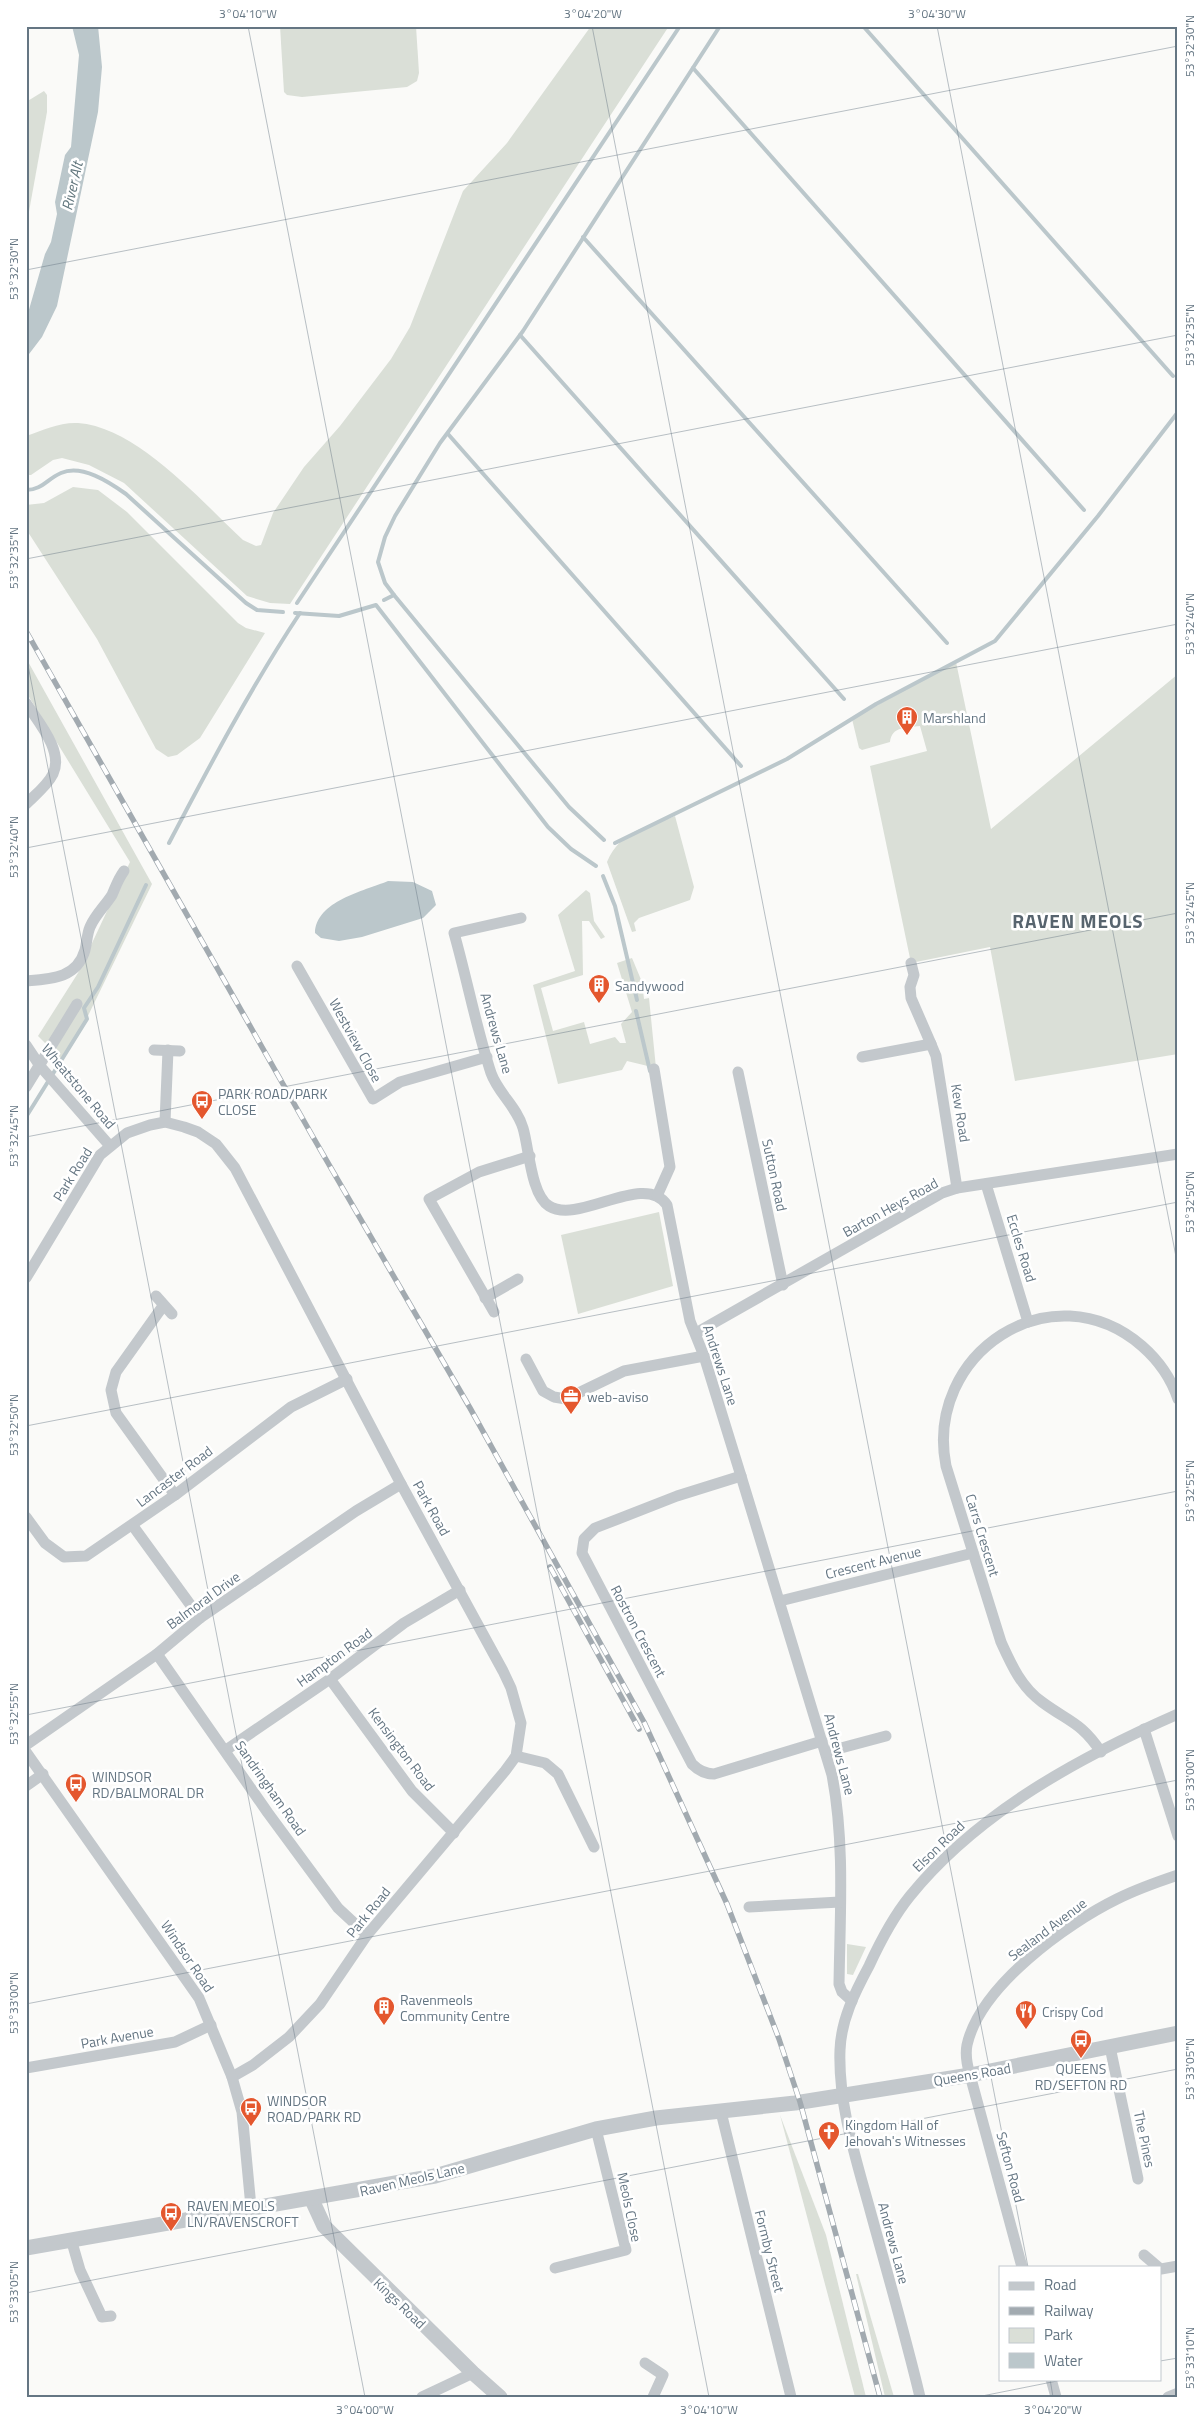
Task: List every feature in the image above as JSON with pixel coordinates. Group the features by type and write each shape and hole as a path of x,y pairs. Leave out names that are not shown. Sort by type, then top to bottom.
{"street":[{"path":"26,703 51,744 55,765 53,774 46,784 26,804"},
{"path":"26,981 52,979 70,973 80,963 86,948 89,929 95,917 112,895 116,881 124,871"},
{"name":"Andrews Lane","path":"520,918 454,933 487,1056 497,1086 519,1117 539,1195 544,1202 558,1210 567,1210 641,1193 657,1196 667,1205 682,1286 826,1752 838,1804 839,1984 842,1992 852,2001"},
{"name":"Kew Road","path":"912,963 914,975 910,987 911,998 936,1056 957,1188"},
{"name":"Westview Close","path":"297,966 373,1099 400,1082 487,1056"},
{"path":"26,1087 77,1004"},
{"path":"862,1057 931,1044"},
{"name":"Wheatstone Road","path":"26,1045 40,1066 110,1146"},
{"path":"154,1050 180,1051"},
{"path":"165,1122 168,1050"},
{"path":"654,1069 670,1167 657,1196"},
{"name":"Sutton Road","path":"738,1072 783,1285"},
{"name":"Park Road","path":"26,1278 100,1155 127,1133 165,1122 198,1132 216,1144 235,1168 401,1484 460,1590 511,1688 521,1723 516,1756 490,1792 367,1935 320,2004 289,2037 254,2065 232,2077"},
{"name":"Barton Heys Road","path":"696,1333 783,1285 928,1200 957,1188 1178,1154"},
{"path":"494,1312 429,1199 479,1172 530,1156"},
{"name":"Eccles Road","path":"986,1184 1028,1322"},
{"path":"485,1298 518,1279"},
{"path":"156,1296 168,1310 116,1372 111,1390 116,1413 175,1495"},
{"name":"Carrs Crescent","path":"1101,1752 1080,1726 1041,1702 1026,1688 1012,1667 1001,1642 944,1456 943,1436 947,1406 959,1378 977,1354 1000,1334 1028,1322 1070,1317 1091,1320 1120,1332 1138,1343 1154,1358 1166,1374 1178,1399"},
{"path":"526,1359 544,1391 554,1398 566,1399 624,1371 704,1356"},
{"name":"Lancaster Road","path":"26,1517 45,1543 64,1557 86,1556 133,1526 291,1406 347,1379"},
{"name":"Rostron Crescent","path":"741,1476 677,1496 595,1528 584,1539 582,1553 692,1764 697,1769 708,1774 714,1774 822,1741"},
{"name":"Balmoral Drive","path":"26,1745 157,1654 200,1618 356,1511 401,1484"},
{"path":"133,1526 200,1618"},
{"name":"Crescent Avenue","path":"780,1601 973,1553"},
{"name":"Hampton Road","path":"226,1750 330,1679 404,1623 460,1590"},
{"name":"Sandringham Road","path":"157,1654 226,1750 268,1813 338,1908 367,1935"},
{"name":"Kensington Road","path":"330,1679 412,1791 454,1834"},
{"name":"Elson Road","path":"842,2096 840,2050 842,2028 852,2001 883,1936 909,1897 934,1868 957,1846 994,1817 1047,1781 1144,1729 1178,1714"},
{"path":"1144,1729 1178,1836"},
{"path":"826,1752 886,1736"},
{"name":"Windsor Road","path":"26,1752 199,1998 232,2077 242,2112 251,2207"},
{"path":"516,1756 545,1762 558,1774 594,1847"},
{"path":"26,1786 43,1774"},
{"name":"Sealand Avenue","path":"970,2075 966,2052 971,2035 991,1999 1022,1965 1091,1913 1118,1898 1178,1875"},
{"path":"749,1907 840,1902"},
{"name":"Park Avenue","path":"26,2068 175,2042 211,2025"},
{"name":"Queens Road","path":"795,2103 970,2075 1178,2033"},
{"name":"The Pines","path":"1110,2047 1138,2179"},
{"name":"Sefton Road","path":"970,2075 1022,2266"},
{"name":"Andrews Lane","path":"842,2096 861,2179 920,2397"},
{"name":"Raven Meols Lane","path":"26,2248 251,2207 312,2200 435,2176 596,2129 656,2118 795,2103"},
{"name":"Formby Street","path":"721,2112 791,2397"},
{"name":"Meols Close","path":"555,2268 626,2250 596,2129"},
{"name":"Kings Road","path":"312,2200 324,2226 473,2373 500,2397"},
{"path":"71,2240 80,2270 102,2316 111,2316"},
{"path":"1144,2255 1157,2266"},
{"path":"1162,2269 1178,2266"},
{"path":"645,2363 663,2374 653,2397"},
{"path":"422,2397 473,2373"},
{"path":"1051,2380 1056,2397"},
{"path":"1168,2397 1178,2394"}],"green space":[{"path":"280,26 416,26 419,73 417,81 407,87 302,97 287,95 284,92"},
{"path":"591,26 669,26 290,604 270,603 247,596 124,483 89,465 62,458 53,460 31,475 26,475 26,436 65,424 78,423 100,428 123,437 145,451 188,487 243,540 256,546 261,545 273,513 304,467 340,426 391,359 410,327 463,191 507,143"},
{"path":"44,91 47,95 47,112 26,228 26,102"},
{"path":"73,487 98,490 127,512 238,623 246,628 265,633 200,738 177,755 168,757 156,749 97,639 26,529 26,505 44,503"},
{"path":"26,658 152,884 85,1022 61,1059 38,1036 78,973 130,862 26,692"},
{"path":"956,662 991,829 1178,674 1178,1054 1015,1081 990,947 911,963 870,766 927,751 920,726 897,730 891,737 890,742 862,750 859,748 852,719"},
{"path":"675,816 694,887 690,900 639,918 634,923 636,931 632,932 607,862 619,843 635,831"},
{"path":"586,890 590,893 594,921 605,937 601,939 589,921 582,921 583,975 541,988 553,1031 584,1022 590,1044 615,1037 620,1043 626,1043 621,1024 632,1012 617,963 632,958 642,982 644,999 649,998 656,1068 627,1061 622,1070 558,1084 533,985 575,971 558,915"},
{"path":"659,1212 673,1286 578,1314 561,1235"},
{"path":"847,1944 866,1947 853,1975 847,1974"},
{"path":"780,2115 826,2235 866,2397 855,2397"},
{"path":"856,2274 858,2274 894,2397 885,2397"}],"water":[{"name":"River Alt","path":"72,26 98,26 102,67 98,112 57,306 42,337 26,358 26,320 45,254 51,242 57,214 55,202 65,155 71,147 79,55"},
{"path":"388,881 413,882 432,891 436,905 423,918 362,937 339,941 321,938 315,933 317,922 332,905 355,893"}],"waterway":[{"path":"297,603 680,26"},
{"path":"384,600 394,595 385,583 378,562 385,537 395,516 440,443 523,331 720,26"},
{"path":"863,26 1173,376"},
{"path":"693,68 1084,510"},
{"path":"583,237 947,643"},
{"path":"520,335 844,699"},
{"path":"615,843 787,759 876,704 995,641 1098,516 1178,412"},
{"path":"448,434 741,766"},
{"path":"26,490 32,490 56,475 69,471 86,473 112,484 126,494 246,603 257,610 283,612"},
{"path":"394,595 569,807 604,840"},
{"path":"295,613 339,616 376,605 548,827 571,849 596,866"},
{"path":"169,843 248,698 300,613"},
{"path":"603,876 615,906 637,1000"},
{"path":"26,1117 87,1019 84,1008 98,987 146,885"},
{"path":"636,1011 650,1071"}],"railway":[{"path":"26,631 313,1137 470,1408 644,1722 727,1904 779,2039 800,2102 880,2397"},
{"path":"550,1567 639,1729"}],"place":[{"name":"Marshland","path":"907,736"},
{"name":"Sandywood","path":"599,1004"},
{"name":"PARK ROAD/PARK CLOSE","path":"202,1120"},
{"name":"web-aviso","path":"571,1415"},
{"name":"WINDSOR RD/BALMORAL DR","path":"76,1803"},
{"name":"Ravenmeols Community Centre","path":"384,2026"},
{"name":"Crispy Cod","path":"1026,2030"},
{"name":"QUEENS RD/SEFTON RD","path":"1081,2059"},
{"name":"WINDSOR ROAD/PARK RD","path":"251,2127"},
{"name":"Kingdom Hall of Jehovah's Witnesses","path":"829,2151"},
{"name":"RAVEN MEOLS LN/RAVENSCROFT","path":"171,2232"}],"district":[{"name":"RAVEN MEOLS","path":"1078,920"}]}
